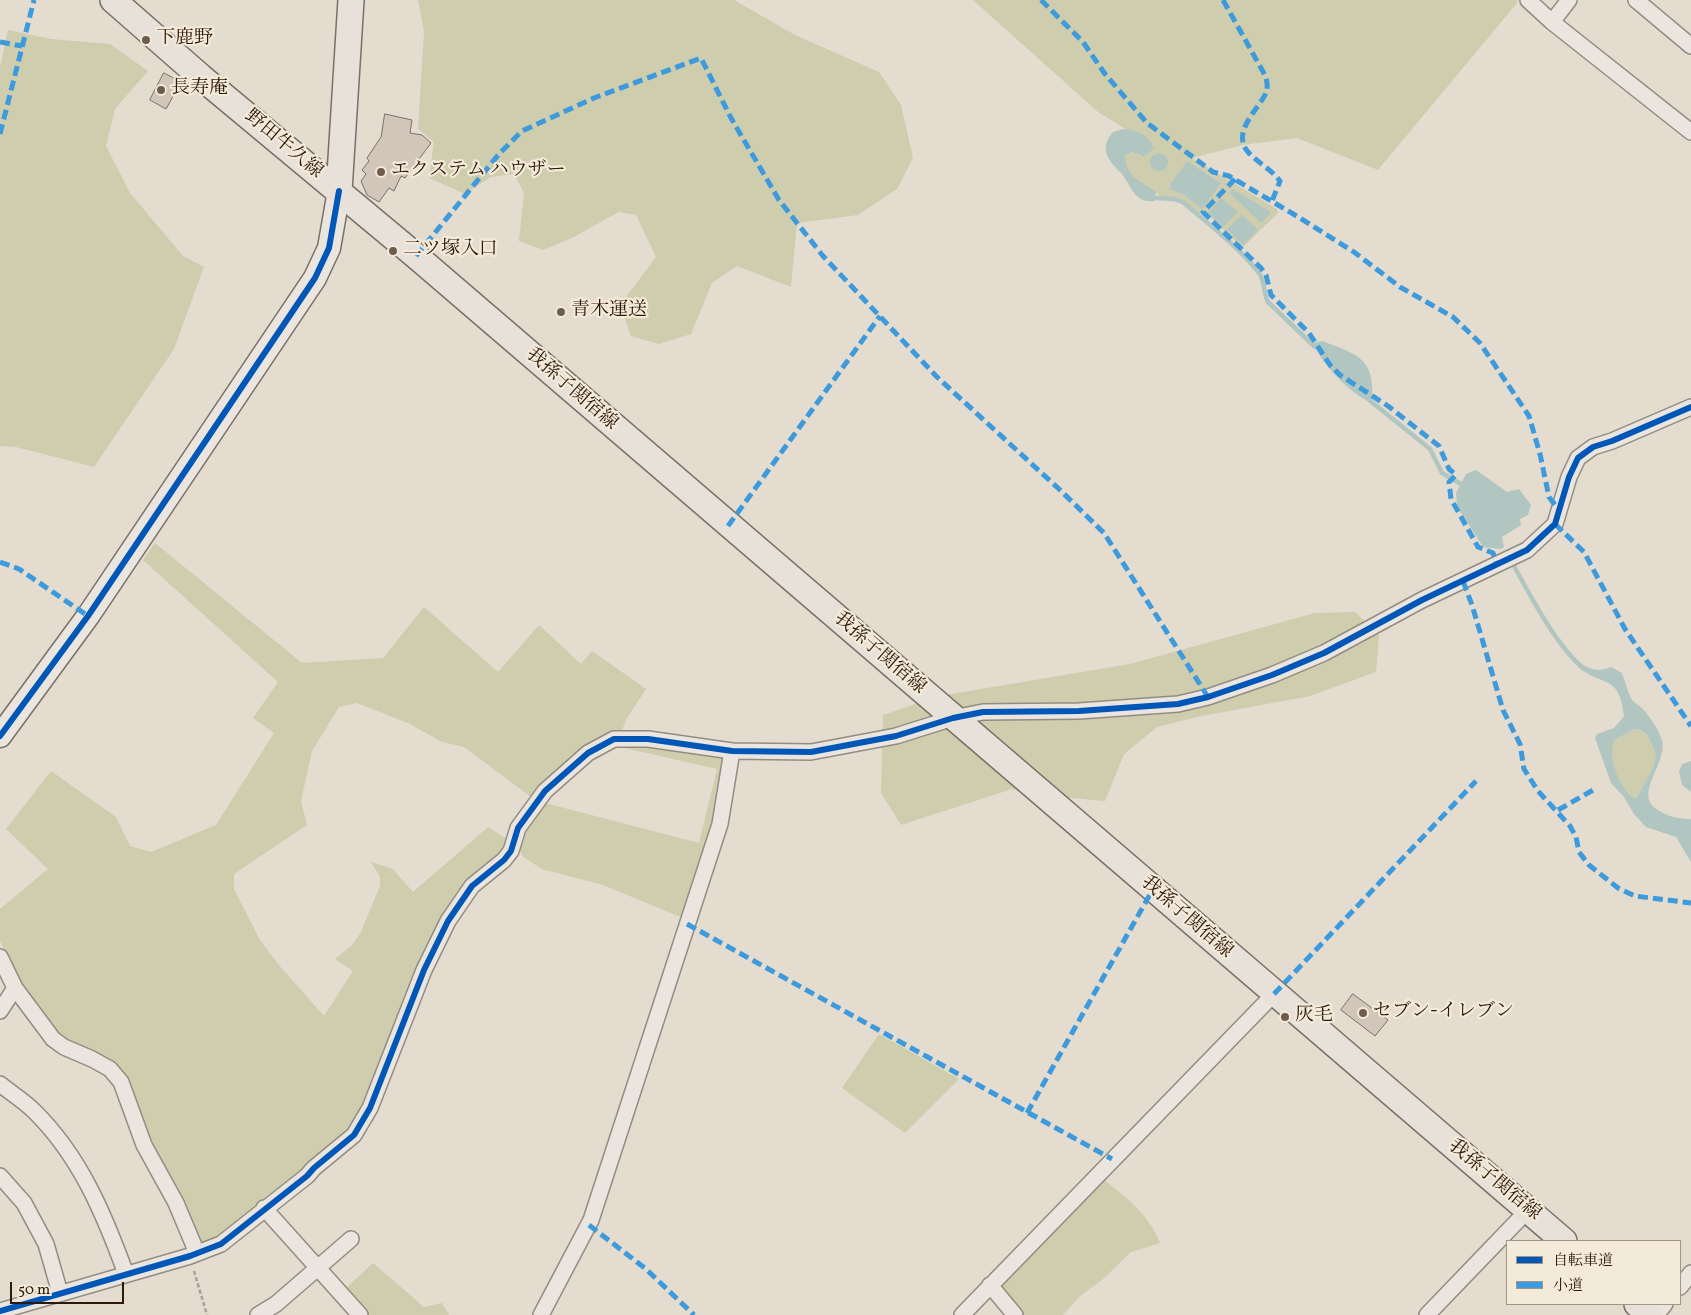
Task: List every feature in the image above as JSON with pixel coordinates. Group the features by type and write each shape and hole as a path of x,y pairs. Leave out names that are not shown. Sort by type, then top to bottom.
{"main road":[{"name":"野田牛久線","path":"113,0 200,77 339,191"},
{"path":"339,191 351,0"},
{"name":"我孫子関宿線","path":"339,191 1563,1240"},
{"path":"1638,1305 1650,1315"}],"street":[{"path":"1528,0 1552,22 1691,132"},
{"path":"1552,22 1569,0"},
{"path":"1636,0 1691,46"},
{"path":"0,736 88,616 315,278 329,248 339,191"},
{"path":"0,1311 193,1254 227,1240 264,1208 307,1176 354,1135 381,1083 424,970 448,921 472,886 504,860 511,851 518,828 545,791 588,754 614,739 648,738 732,751 811,752 842,748 896,736 953,718 983,712 1079,711 1178,704 1208,697 1272,675 1324,653 1422,600 1527,550 1555,524 1569,477 1578,458 1593,447 1612,442 1691,407"},
{"path":"541,1315 591,1220 720,824 732,751"},
{"path":"0,957 15,988 53,1039 64,1048 92,1059 110,1069 121,1082 144,1145 176,1204 193,1254"},
{"path":"0,1011 15,988"},
{"path":"962,1315 1274,994"},
{"path":"0,1084 32,1109 56,1136 75,1163 90,1187 126,1274"},
{"path":"0,1176 24,1204 46,1244 60,1293"},
{"path":"264,1208 360,1315"},
{"path":"1427,1315 1528,1210"},
{"path":"258,1315 276,1304 351,1239"},
{"path":"1681,1286 1691,1273"},
{"path":"990,1285 1015,1315"},
{"path":"1656,1315 1664,1305"}],"path":[{"path":"193,1254 207,1315"}],"green space":[{"path":"418,0 734,0 795,35 879,72 901,105 913,158 897,189 858,215 797,223 791,287 737,266 712,283 691,334 659,344 631,336 620,305 656,257 636,215 619,212 572,238 543,250 519,241 524,193 514,174 491,177 465,194 429,178 434,142 418,129 424,32"},
{"path":"973,0 1516,0 1518,2 1378,170 1297,138 1242,145 1192,158 1277,209 1278,213 1242,248 1202,209 1199,213 1181,198 1160,197 1154,190 1134,179 1129,173 1125,156 1132,152 1142,157 1153,146 1098,112","holes":["1187,161 1221,183 1189,198 1169,186"]},
{"path":"8,30 51,39 110,44 148,71 115,109 106,146 130,193 183,256 204,267 174,349 94,467 16,447 0,446 0,67"},
{"path":"155,543 302,663 383,658 424,607 498,672 539,625 581,664 592,651 646,689 627,718 620,735 535,800 464,747 442,742 410,724 357,703 339,707 312,751 301,801 307,825 234,874 234,889 260,940 278,964 324,1016 353,971 335,959 351,946 360,934 380,886 380,877 371,862 393,869 413,892 488,827 508,840 507,850 463,894 359,1122 303,1170 268,1195 224,1234 202,1243 199,1241 179,1191 148,1138 113,1062 57,1035 25,990 0,941 0,909 48,869 6,829 51,771 116,817 130,846 151,852 216,825 274,733 253,718 278,682 143,560"},
{"path":"1355,612 1379,635 1376,672 1310,696 1197,717 1157,727 1124,754 1105,801 1038,795 1012,789 901,825 881,793 883,715 939,696 1130,664 1315,613"},
{"path":"1633,729 1640,730 1647,736 1656,754 1654,765 1636,799 1630,796 1620,782 1613,765 1612,756 1614,742"},
{"path":"618,742 727,754 717,821 683,918 603,885 542,869 523,857 517,845 541,802 699,843 717,769 611,745"},
{"path":"879,1034 959,1079 905,1133 842,1088"},
{"path":"1100,1177 1143,1214 1160,1243 1131,1252 1102,1280 1080,1296 1063,1315 1021,1315 997,1288"},
{"path":"373,1263 424,1307 442,1303 449,1315 369,1315 345,1289"}],"shaded area":[{"path":"1123,129 1142,134 1152,143 1154,148 1144,157 1132,152 1125,156 1132,175 1156,192 1155,201 1148,201 1137,196 1109,159 1106,144 1113,132"},
{"path":"1155,153 1163,153 1168,158 1166,169 1155,171 1150,166 1150,158"},
{"path":"1187,161 1221,183 1202,209 1183,194 1169,189 1171,183"},
{"path":"1232,189 1271,212 1261,223 1230,193"},
{"path":"1221,198 1238,212 1223,227 1208,213"},
{"path":"1242,215 1258,230 1243,245 1227,229"},
{"path":"1322,341 1346,350 1362,360 1371,376 1372,402 1347,387 1330,369 1313,343"},
{"path":"1476,470 1507,492 1519,489 1531,505 1528,515 1520,519 1521,525 1502,537 1504,547 1501,549 1483,547 1457,506 1456,493 1466,474"},
{"path":"1581,664 1596,670 1611,667 1622,673 1632,700 1651,719 1661,737 1662,750 1649,787 1648,796 1651,804 1658,810 1674,817 1691,819 1691,862 1676,837 1646,827 1611,783 1595,738 1597,734 1614,728 1624,716 1622,702 1614,687 1609,683 1578,667","holes":["1633,729 1640,730 1647,735 1656,754 1654,765 1636,799 1621,783 1614,765 1612,749 1614,742 1618,738"]},
{"path":"1691,761 1691,792 1682,785 1679,772 1682,764"}],"building":[{"path":"164,73 181,82 166,109 150,100"},
{"path":"385,114 412,120 410,133 422,135 431,143 405,178 401,176 394,191 389,188 379,202 367,195 361,181 366,174 362,170 369,161 367,158 381,137"},
{"path":"1353,994 1388,1020 1375,1036 1341,1010"}],"waterway":[{"path":"1156,198 1174,199 1183,202 1232,244 1259,273 1268,302 1315,347"},
{"path":"1368,399 1430,449 1442,473 1461,484 1464,489"},
{"path":"1514,566 1554,634 1563,647 1583,668"}],"marked path":[{"path":"0,134 34,0"},
{"path":"1041,0 1083,42 1105,74 1147,123 1213,172 1229,176 1300,218 1354,252 1400,287 1453,317 1480,343 1529,416 1540,454 1549,497 1559,510"},
{"path":"1223,0 1266,77 1266,93 1248,121 1243,137 1248,152 1280,181 1272,201"},
{"path":"0,42 22,46"},
{"path":"416,256 499,154 522,131 594,98 701,58 731,118 779,200 823,256 937,377 1104,533 1208,697"},
{"path":"1235,179 1203,212 1261,268 1266,275 1271,295 1309,333 1330,365 1340,375 1388,406 1439,446 1449,469 1456,475 1449,482 1451,499 1478,547 1493,553 1497,565"},
{"path":"728,526 880,316"},
{"path":"1555,524 1584,552 1625,629 1691,726"},
{"path":"0,562 19,569 88,616"},
{"path":"1463,581 1503,710 1520,744 1524,769 1538,791 1570,826 1576,837 1579,852 1589,865 1618,888 1635,896 1691,903"},
{"path":"1274,994 1476,781"},
{"path":"1558,810 1595,789"},
{"path":"1027,1113 1153,889"},
{"path":"687,924 1112,1159"},
{"path":"589,1225 646,1269 694,1315"}],"cycle path":[{"path":"0,736 88,616 315,278 329,248 339,191"},
{"path":"0,1311 190,1256 221,1244 307,1176 354,1135 370,1108 424,970 448,921 472,886 504,860 511,851 518,828 545,791 588,753 614,739 648,739 732,751 811,752 896,736 953,718 983,712 1079,711 1178,704 1208,697 1272,675 1324,653 1422,600 1527,550 1555,524 1569,477 1578,458 1593,447 1612,441 1691,407"}],"place":[{"name":"下鹿野","path":"146,40"},
{"name":"長寿庵","path":"161,90"},
{"name":"エクステム ハウザー","path":"381,172"},
{"name":"二ツ塚入口","path":"393,251"},
{"name":"青木運送","path":"561,312"},
{"name":"セブン-イレブン","path":"1363,1013"},
{"name":"灰毛","path":"1285,1017"}]}
